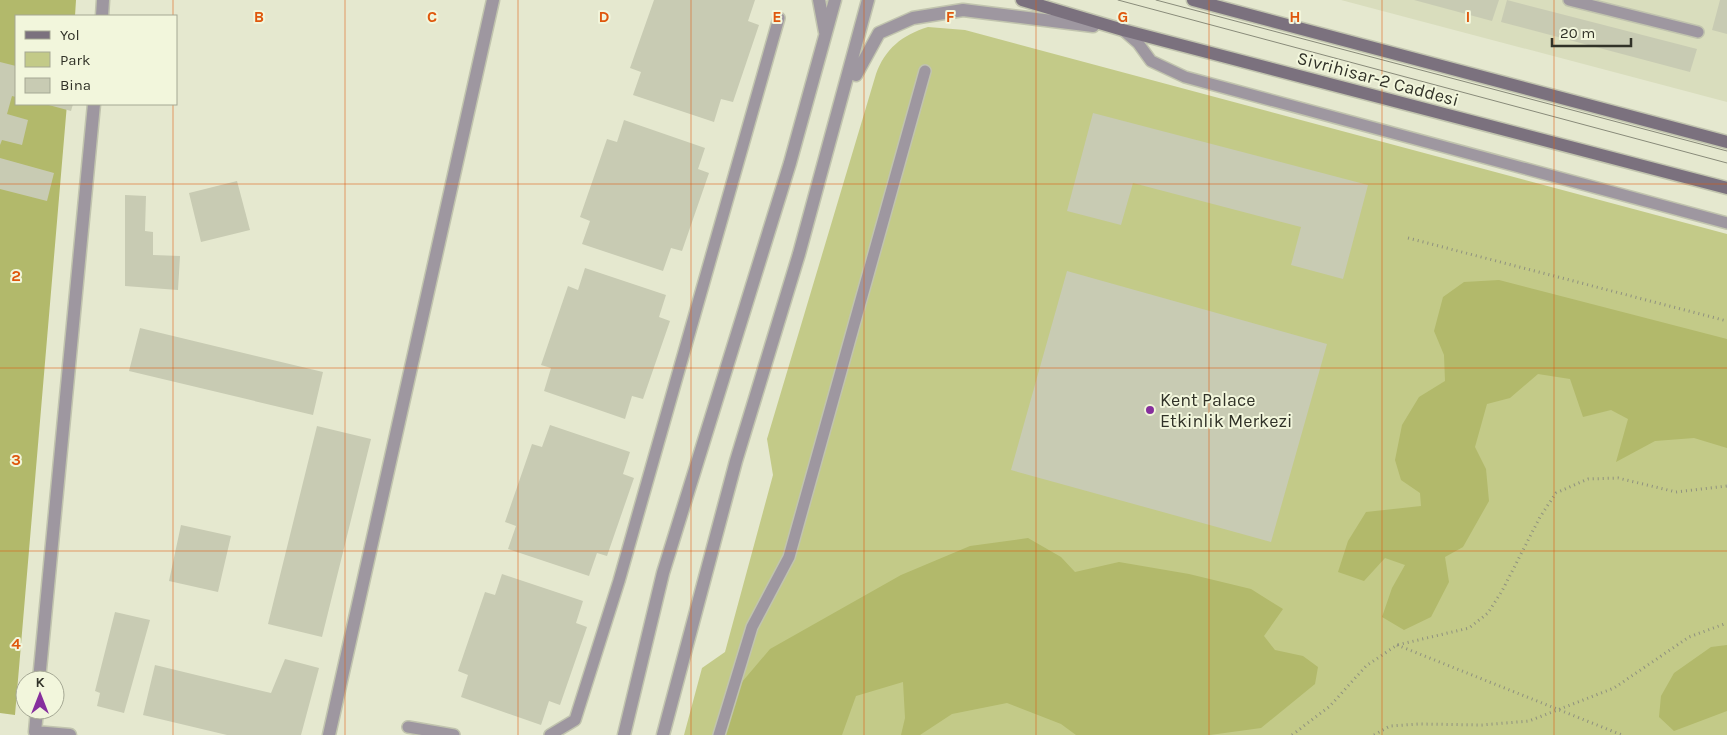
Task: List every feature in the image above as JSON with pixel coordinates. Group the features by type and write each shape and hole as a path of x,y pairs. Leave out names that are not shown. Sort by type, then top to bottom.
{"main road":[{"name":"Sivrihisar-2 Caddesi","path":"1022,0 1123,30 1727,188"},
{"path":"1198,1 1727,142"}],"street":[{"path":"102,15 103,0"},
{"path":"330,735 493,0"},
{"path":"819,0 826,34"},
{"path":"623,733 663,573 787,172 835,0"},
{"path":"663,735 736,461 799,254 868,0"},
{"path":"837,119 862,60 879,33 913,18 963,10 1060,20 1123,30"},
{"path":"40,670 94,105"},
{"path":"36,720 34,732 70,735"}],"lane":[{"path":"1569,0 1698,32"},
{"path":"550,735 575,720 619,581 779,18"},
{"path":"1123,30 1138,43 1151,61 1185,77 1727,223"},
{"path":"719,735 752,626 789,556 925,70"},
{"path":"408,727 454,735"}],"path":[{"path":"1408,238 1727,321"},
{"path":"1292,735 1330,706 1366,666 1396,645 1469,628 1488,613 1502,591 1540,517 1556,493 1588,479 1618,478 1676,492 1727,486"},
{"path":"1374,735 1390,726 1419,724 1482,725 1530,721 1614,688 1689,638 1727,624"},
{"path":"1396,645 1622,735"}],"shaded area":[{"path":"1341,0 1727,0 1727,102"}],"green space":[{"path":"0,0 76,0 75,15 15,15 15,105 67,105 19,670 15,670 15,715 0,713"},
{"path":"928,27 965,30 1727,234 1727,735 684,735 702,668 725,652 773,475 767,439 876,74 884,57 896,44 910,34"},
{"path":"1499,280 1727,339 1727,448 1694,438 1655,441 1616,462 1628,419 1611,410 1583,417 1570,379 1538,374 1510,398 1487,404 1475,447 1486,469 1489,501 1463,547 1445,557 1449,582 1431,617 1404,630 1382,617 1392,588 1405,565 1385,558 1364,581 1338,572 1348,541 1366,512 1421,506 1420,493 1401,480 1395,460 1402,425 1419,397 1445,381 1444,355 1434,331 1443,297 1464,282"},
{"path":"1028,538 1061,557 1075,572 1119,562 1189,574 1251,589 1283,609 1264,636 1275,650 1303,656 1318,667 1315,684 1261,728 1210,735 1076,735 1061,724 1007,703 952,714 920,735 901,735 905,718 903,682 856,696 842,735 725,735 728,720 742,682 770,649 901,575 970,546"},
{"path":"1727,645 1727,711 1674,731 1659,717 1661,696 1674,673 1711,647"}],"building":[{"path":"654,0 755,0 748,21 759,25 733,102 721,99 714,122 633,95 641,72 630,68"},
{"path":"1414,0 1499,0 1492,21"},
{"path":"1507,0 1697,49 1690,72 1501,22"},
{"path":"1720,0 1727,0 1727,34 1712,30"},
{"path":"0,62 15,66 15,97 12,96 7,114 28,120 22,145 2,140 0,145"},
{"path":"49,105 73,105 71,111"},
{"path":"1093,113 1368,185 1343,279 1291,265 1301,227 1133,183 1121,225 1067,211"},
{"path":"624,120 705,148 698,169 709,173 682,251 671,248 663,271 582,244 590,221 580,217 607,139 617,142"},
{"path":"0,158 54,173 47,201 0,189"},
{"path":"237,181 250,230 201,242 189,193"},
{"path":"125,195 146,196 145,231 153,232 153,255 180,256 178,290 125,286"},
{"path":"585,268 666,295 659,317 670,321 643,399 632,396 625,419 544,391 551,368 541,365 568,286 578,290"},
{"path":"1067,271 1327,344 1271,542 1011,470"},
{"path":"140,328 323,372 313,415 129,371"},
{"path":"550,425 630,452 623,474 634,478 607,556 597,553 589,576 508,549 516,526 505,522 532,444 542,447"},
{"path":"317,426 371,439 322,637 268,624"},
{"path":"181,525 231,536 218,592 169,581"},
{"path":"502,574 583,601 576,623 587,627 560,705 549,701 541,725 461,697 468,675 458,671 485,592 495,595"},
{"path":"115,612 150,620 124,713 97,706 100,693 95,691"},
{"path":"285,659 319,668 301,735 227,735 143,715 155,665 271,693"}],"tram line":[{"path":"1118,0 1727,163"},
{"path":"1156,0 1727,151"}],"place":[{"name":"Kent Palace Etkinlik Merkezi","path":"1150,410"}]}
